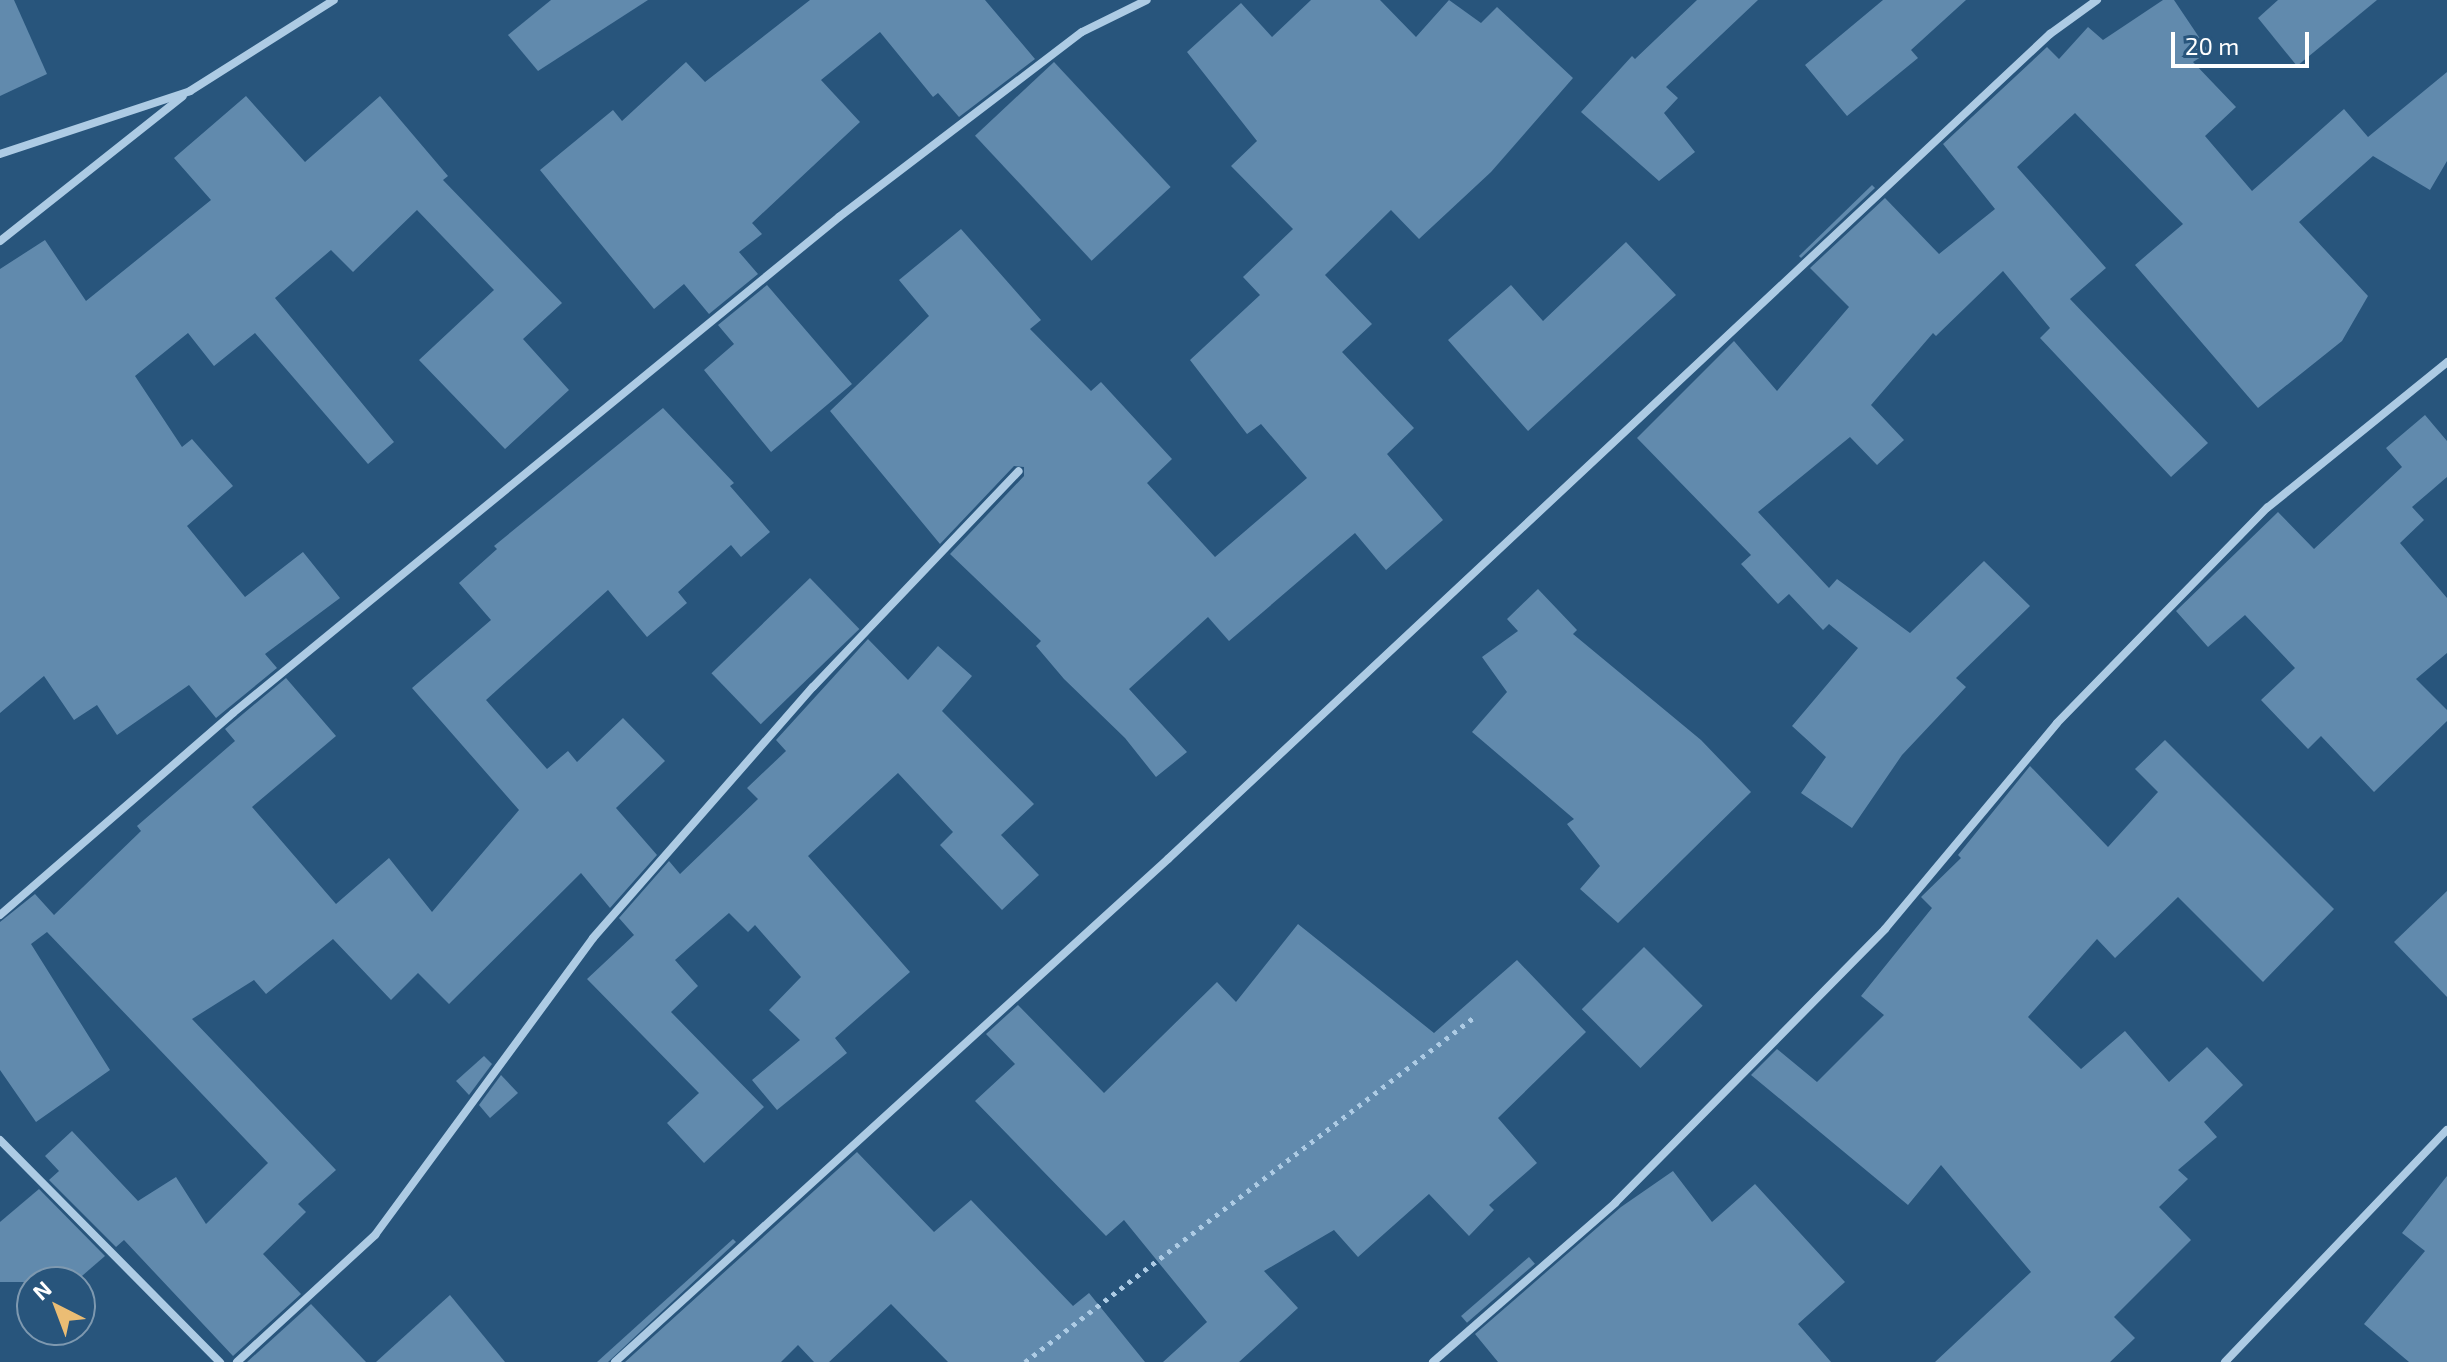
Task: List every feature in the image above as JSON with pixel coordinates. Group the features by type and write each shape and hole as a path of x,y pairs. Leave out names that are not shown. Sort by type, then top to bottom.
{"street":[{"path":"0,241 190,91 334,0"},
{"path":"0,915 233,713 839,217 1082,32 1147,0"},
{"path":"615,1362 1192,838 2050,34 2097,0"},
{"path":"0,154 190,91"},
{"path":"1433,1362 1615,1203 1885,929 2057,723 2267,508 2447,362"},
{"path":"237,1362 375,1235 593,938 813,687 1019,471"},
{"path":"2225,1362 2447,1130"},
{"path":"0,1140 220,1362"}],"path":[{"path":"1025,1362 1473,1018"}],"building":[{"path":"0,0 14,0 47,74 0,96"},
{"path":"551,0 648,0 538,71 508,35"},
{"path":"810,0 985,0 1035,59 959,117 938,93 933,97 880,32 821,80 860,122 752,223 762,234 739,252 758,274 709,314 684,284 654,309 540,170 613,110 622,121 686,62 705,82"},
{"path":"1311,0 1380,0 1416,37 1449,0 1481,23 1497,7 1573,78 1491,172 1419,239 1391,210 1325,275 1372,324 1342,352 1414,428 1387,454 1443,520 1386,570 1355,533 1229,641 1208,617 1129,689 1187,752 1156,777 1125,738 1064,679 1036,646 1041,641 950,554 1024,476 1024,467 1014,466 940,544 830,411 929,316 899,280 961,229 1041,320 1030,329 1091,391 1101,382 1172,459 1147,483 1215,557 1307,478 1261,424 1247,434 1190,360 1260,295 1243,277 1293,229 1231,166 1257,141 1187,52 1241,3 1272,37"},
{"path":"1697,0 1758,0 1666,87 1678,98 1664,113 1695,152 1659,181 1581,112 1632,56 1635,59"},
{"path":"1883,0 1966,0 1911,50 1918,58 1847,116 1805,65"},
{"path":"2163,0 2174,0 2209,52 2193,62 2236,107 2205,136 2252,191 2344,109 2368,137 2447,72 2447,161 2430,190 2373,156 2299,222 2368,296 2342,341 2258,408 2135,265 2183,224 2075,113 2017,167 2106,268 2070,299 2208,443 2171,477 2040,338 2050,328 2003,271 1936,336 1933,333 1871,405 1904,440 1877,465 1850,437 1758,512 1829,588 1837,579 1910,633 1984,561 2030,606 1956,678 1966,687 1902,755 1852,828 1801,793 1826,757 1792,726 1858,648 1829,624 1823,630 1789,594 1778,604 1741,564 1751,555 1637,438 1734,341 1777,391 1849,307 1810,268 1885,198 1939,254 1995,209 1943,144 2047,47 2059,59 2088,27 2103,40"},
{"path":"2278,0 2377,0 2297,66 2258,18"},
{"path":"1054,62 1171,187 1092,261 975,136"},
{"path":"246,96 305,162 380,96 448,176 443,180 562,303 523,339 569,390 505,449 419,360 494,290 417,210 353,272 331,250 275,298 394,442 368,464 255,333 214,366 188,333 135,376 182,447 192,439 233,486 187,526 245,597 303,552 340,598 265,654 277,668 216,718 189,685 117,735 97,705 74,720 44,676 0,713 0,269 45,240 86,301 211,200 174,158"},
{"path":"1872,185 1875,188 1801,258 1799,256"},
{"path":"1626,242 1676,295 1528,431 1448,340 1511,285 1543,321"},
{"path":"767,285 852,384 771,452 704,370 734,344 718,325"},
{"path":"663,408 734,483 730,486 770,532 741,557 731,545 678,592 687,603 647,637 608,590 486,700 547,769 568,751 577,762 623,718 665,761 616,808 657,855 610,908 581,873 449,1004 418,973 391,1000 333,939 266,994 254,980 192,1019 336,1170 298,1204 306,1212 263,1254 301,1294 233,1356 124,1240 116,1247 49,1180 59,1171 45,1156 72,1131 138,1201 176,1177 206,1224 268,1163 47,932 31,944 110,1070 36,1122 0,1070 0,922 35,894 54,915 141,831 137,826 235,741 225,729 286,678 336,736 252,807 336,904 389,858 432,912 519,810 412,688 491,620 459,583 497,549 494,546"},
{"path":"2425,415 2447,441 2447,477 2412,507 2424,520 2400,543 2447,598 2447,653 2416,679 2447,710 2447,721 2374,792 2321,736 2308,749 2261,700 2295,668 2245,615 2208,647 2176,611 2278,512 2314,549 2402,467 2386,448"},
{"path":"810,578 859,629 761,724 711,673"},
{"path":"1538,589 1577,630 1573,634 1701,740 1751,792 1618,923 1580,889 1600,866 1567,824 1574,819 1472,732 1507,692 1482,657 1518,631 1507,619"},
{"path":"868,639 908,680 938,646 972,676 942,711 1034,804 1001,835 1039,875 1002,910 940,845 953,832 898,773 808,856 910,972 835,1038 847,1053 777,1110 752,1080 800,1040 769,1010 801,977 755,925 748,932 729,913 675,960 698,986 671,1012 764,1107 704,1163 667,1123 699,1093 587,979 634,935 619,918 669,861 680,874 758,799 747,788 786,751 776,740"},
{"path":"2165,740 2334,909 2263,982 2178,897 2115,958 2097,939 2028,1017 2081,1069 2125,1031 2169,1082 2207,1047 2243,1085 2204,1122 2217,1137 2178,1170 2188,1179 2159,1207 2191,1240 2114,1317 2135,1338 2110,1362 1935,1362 2031,1272 1941,1165 1908,1205 1751,1075 1777,1049 1817,1082 1884,1015 1861,996 1932,908 1921,897 1961,858 1958,855 2030,766 2108,847 2158,792 2135,769"},
{"path":"2447,891 2447,997 2394,942"},
{"path":"1298,924 1434,1033 1517,960 1586,1032 1498,1118 1537,1163 1489,1205 1494,1210 1469,1236 1429,1194 1358,1257 1334,1230 1264,1271 1298,1308 1239,1362 1163,1362 1207,1322 1124,1220 1106,1236 975,1101 1015,1064 986,1034 1018,1005 1104,1093 1217,982 1236,1002"},
{"path":"1644,947 1703,1006 1640,1068 1582,1009"},
{"path":"484,1056 492,1064 469,1095 456,1081"},
{"path":"501,1075 518,1093 490,1118 479,1105"},
{"path":"857,1152 934,1232 971,1200 1073,1306 1089,1293 1145,1362 948,1362 891,1304 829,1362 814,1362 798,1345 781,1362 625,1362"},
{"path":"1673,1171 1712,1222 1755,1184 1845,1282 1798,1324 1831,1362 1498,1362 1475,1334 1621,1207"},
{"path":"2447,1176 2447,1362 2409,1362 2364,1324 2425,1251 2402,1233"},
{"path":"39,1189 105,1256 93,1266 16,1266 16,1282 0,1282 0,1222"},
{"path":"733,1239 736,1242 608,1362 597,1362"},
{"path":"1529,1257 1535,1264 1467,1323 1461,1316"},
{"path":"450,1295 505,1362 376,1362"},
{"path":"311,1304 366,1362 247,1362"}]}
